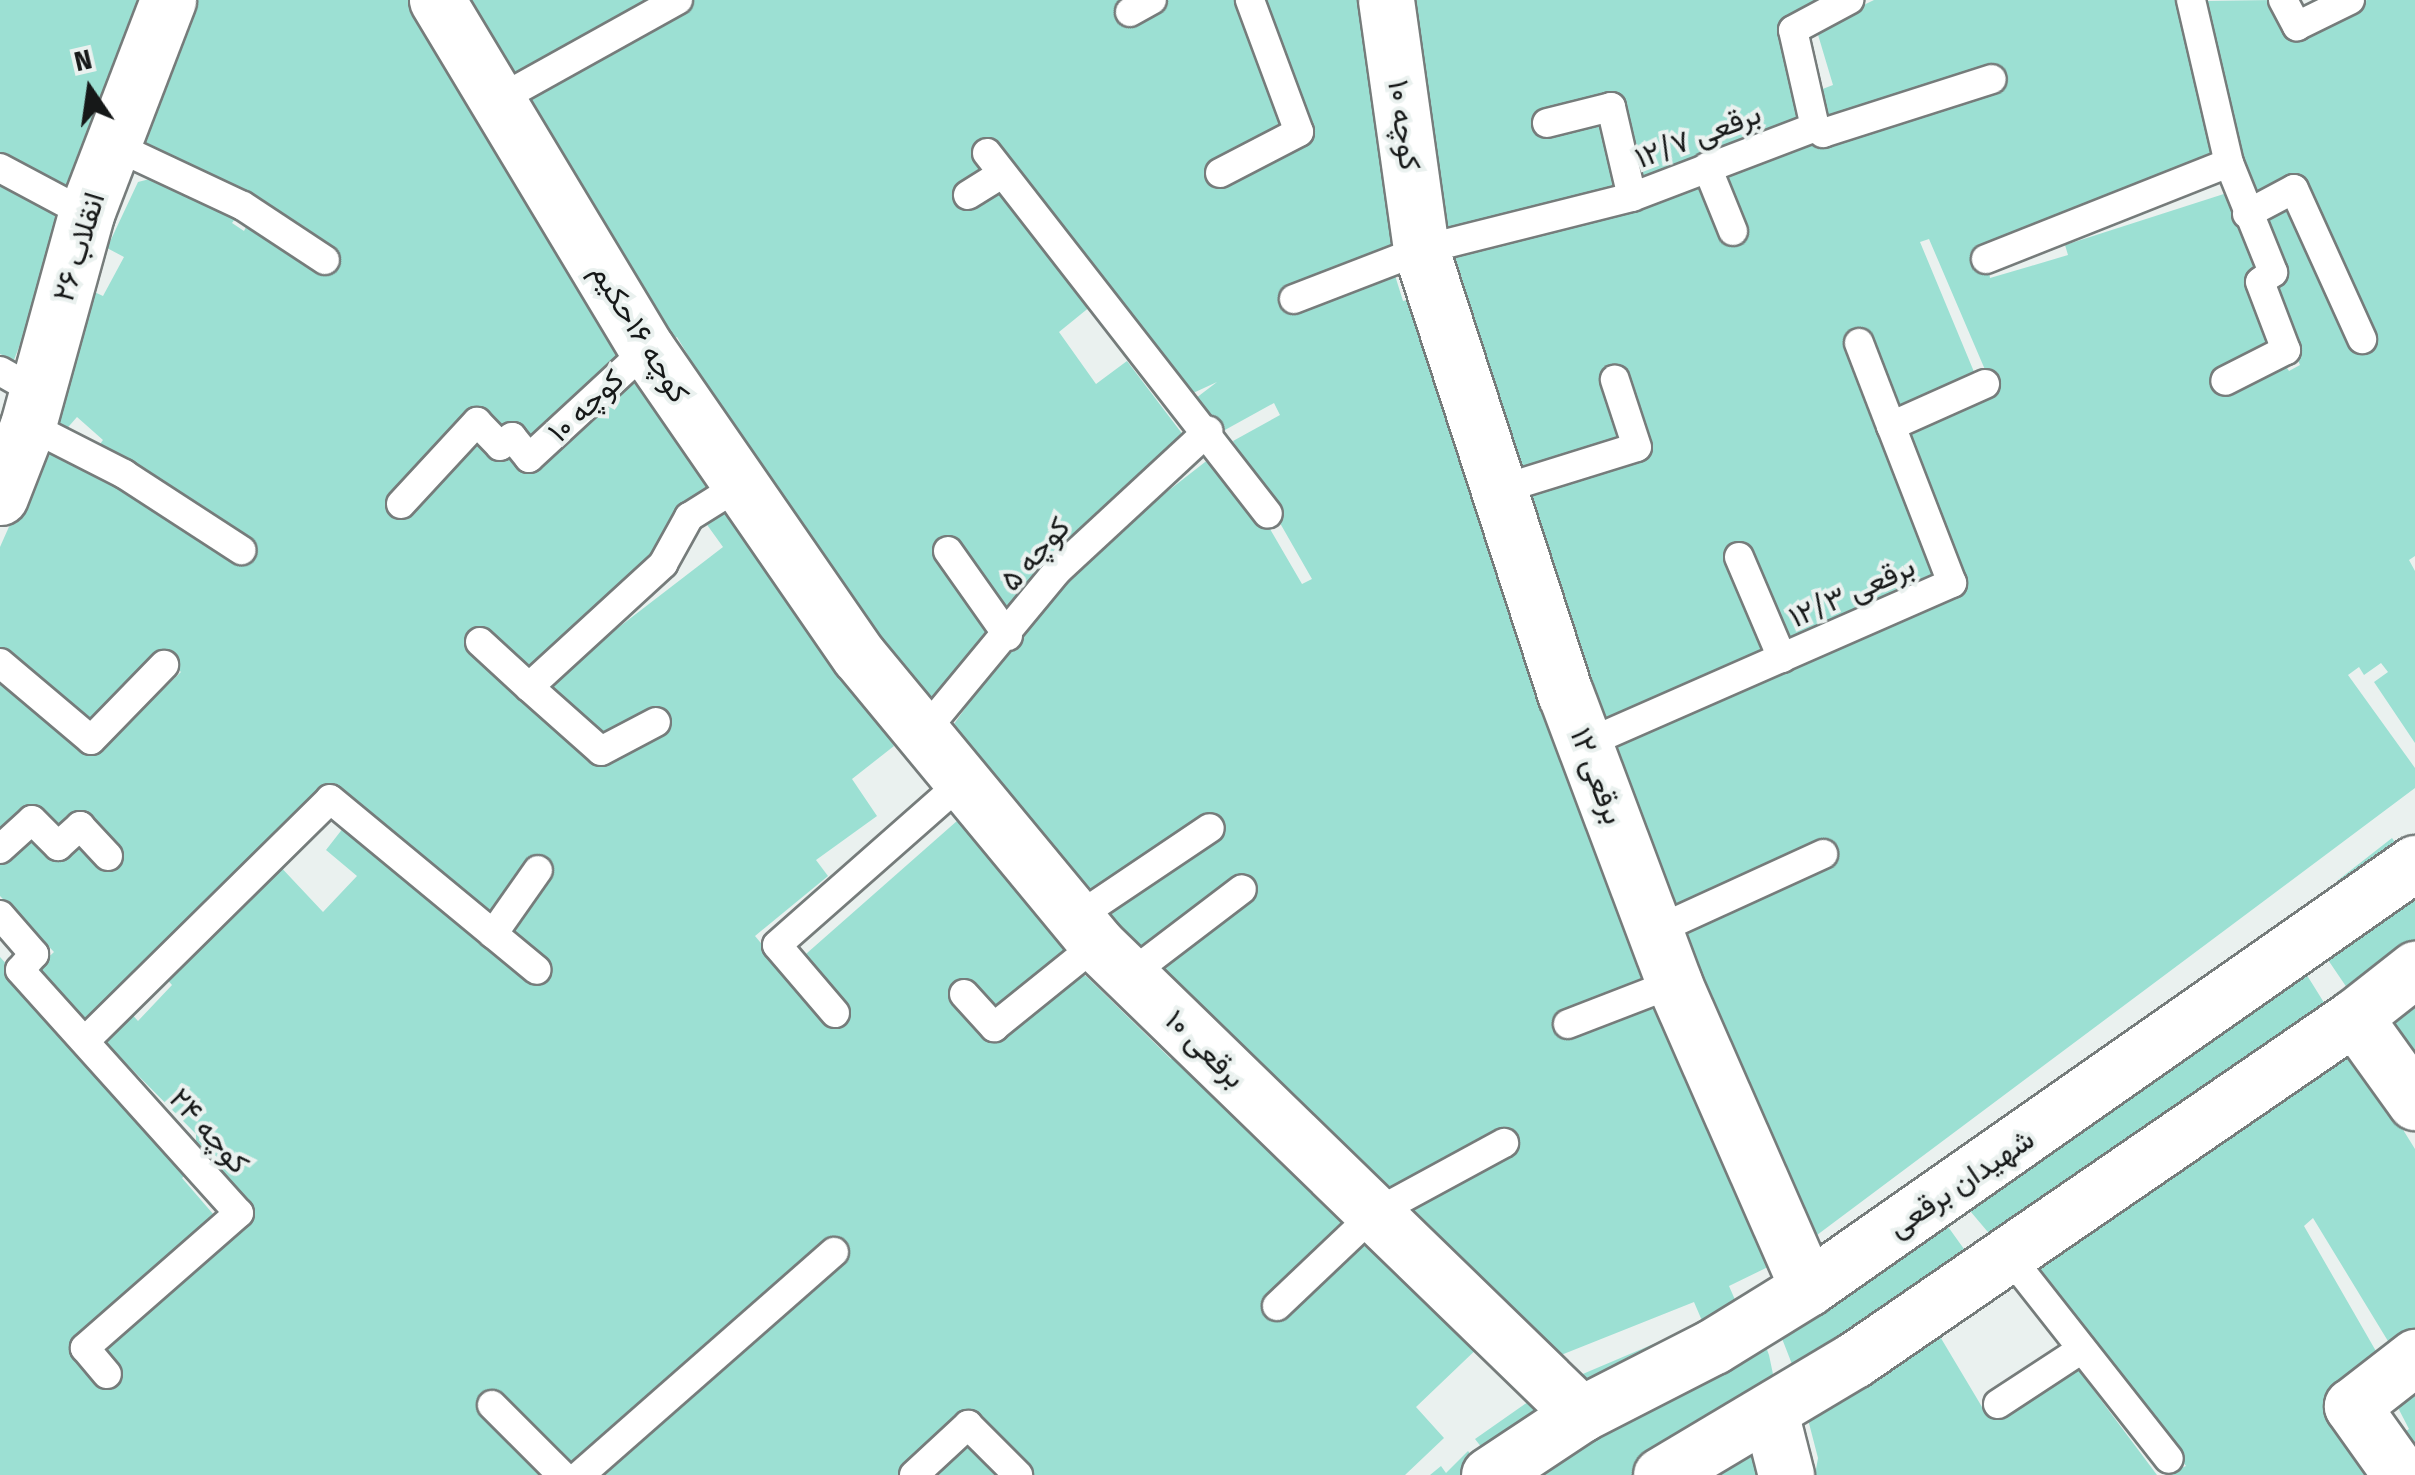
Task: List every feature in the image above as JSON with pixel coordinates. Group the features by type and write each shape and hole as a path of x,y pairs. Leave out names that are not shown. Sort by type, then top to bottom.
{"street":[{"name":"انقلاب ۲۶","path":"0,497 22,396 168,0"},
{"name":"کوچه ۱۶حکیم","path":"437,0 648,350 859,656"},
{"name":"کوچه ۱۰","path":"1386,0 1422,250"},
{"name":"برقعی ۱۲","path":"1422,250 1585,744 1674,983 1808,1288 1854,1360"},
{"name":"برقعی ۱۰","path":"859,656 1100,946 1580,1414"},
{"name":"شهیدان برقعی","path":"1489,1475 1580,1414 1714,1346 1808,1288 2415,863"},
{"path":"1661,1475 1854,1360 2006,1252 2354,1018 2415,968"},
{"path":"2354,1018 2415,1102"},
{"path":"2401,1475 2352,1406 2415,1357"},
{"path":"1770,1412 1786,1475"}],"lane":[{"path":"498,100 678,0"},
{"path":"1220,173 1299,132 1250,0"},
{"path":"1815,126 1793,30 1849,0"},
{"path":"2191,0 2230,162 2247,214 2273,272 2260,282 2286,350 2225,381"},
{"path":"2283,0 2297,26 2350,0"},
{"name":"برقعی ۱۲/۷","path":"1294,299 1422,250 1632,196 1815,126 1823,132 1992,79"},
{"path":"1547,123 1611,107 1632,196"},
{"path":"115,146 243,206 325,260"},
{"path":"1986,259 2230,162"},
{"path":"968,195 995,164 1208,431 1268,514"},
{"path":"1707,167 1733,232"},
{"path":"0,168 86,214"},
{"path":"2247,214 2294,190 2362,339"},
{"path":"1860,343 1892,426 1985,384"},
{"name":"کوچه ۱۰","path":"401,504 477,422 500,446 512,437 529,458 648,350"},
{"path":"1502,489 1637,446 1614,380"},
{"path":"22,396 124,474 240,550"},
{"name":"برقعی ۱۲/۳","path":"1585,744 1952,584 1892,426"},
{"name":"کوچه ۵","path":"923,733 1008,636 1058,570 1208,431"},
{"path":"529,687 663,564 689,516 740,485"},
{"path":"948,551 1008,636"},
{"path":"1738,558 1782,658"},
{"path":"480,642 600,751 656,722"},
{"path":"0,662 91,740 164,666"},
{"path":"835,1013 777,945 962,782"},
{"path":"85,1042 330,800 537,970"},
{"path":"0,850 32,820 58,846 80,826 108,856"},
{"path":"964,994 994,1028 1100,946 1210,828"},
{"path":"1655,931 1823,854"},
{"path":"492,934 538,870"},
{"path":"1100,946 1242,888"},
{"name":"کوچه ۲۴","path":"0,915 34,954 20,970 239,1213 86,1348 106,1374"},
{"path":"1568,1024 1674,983"},
{"path":"1277,1306 1375,1213 1504,1143"},
{"path":"580,1475 834,1252"},
{"path":"2006,1252 2079,1351 2168,1458"},
{"path":"1998,1404 2079,1351"},
{"path":"492,1405 562,1475"},
{"path":"914,1475 968,1425 1018,1475"}],"building":[{"path":"0,0 161,0 90,185 60,191 0,159"},
{"path":"185,0 418,0 466,92 632,359 531,453 513,429 501,440 479,415 393,503 400,512 480,431 500,456 512,447 529,468 636,373 714,493 688,520 683,549 529,677 481,630 471,643 603,760 662,727 654,715 603,744 541,687 723,547 705,522 732,507 895,725 886,734 894,746 852,779 877,816 816,860 828,876 755,936 829,1025 843,1014 798,961 966,813 1084,947 996,1023 967,989 956,997 994,1042 1073,975 1086,976 1171,1059 1182,1051 1357,1221 1268,1310 1277,1320 1367,1230 1484,1342 1416,1407 1444,1438 1405,1475 1033,1475 969,1411 899,1475 593,1475 847,1257 832,1241 571,1475 489,1395 480,1404 549,1475 0,1475 0,957 193,1169 182,1178 220,1222 77,1347 105,1385 117,1376 94,1346 210,1246 216,1249 255,1218 196,1153 196,1134 102,1039 129,1011 138,1021 172,985 163,975 276,862 323,912 357,876 326,850 347,823 535,986 550,971 506,933 551,868 541,860 492,927 328,790 87,1026 34,971 54,952 0,896 0,858 35,827 61,854 78,837 105,864 117,852 83,816 57,838 31,811 0,841 0,673 85,750 101,750 181,672 160,652 89,726 0,650 0,547 47,441 131,485 241,557 247,547 95,451 103,440 77,417 63,433 46,422 75,283 103,296 124,257 107,248 138,182 165,175 238,215 232,223 244,231 249,221 326,274 339,259 246,197 137,141"},
{"path":"452,0 654,0 500,86"},
{"path":"691,0 1137,0 1118,11 1124,21 1162,0 1244,0 1290,127 1212,170 1217,181 1307,137 1257,0 1371,0 1404,248 1285,294 1290,305 1393,269 1403,301 1419,297 1655,981 1567,1012 1571,1026 1665,992 1770,1266 1729,1286 1739,1309 1750,1304 1769,1355 1794,1475 1503,1475 1475,1439 1545,1390 1703,1323 1694,1302 1546,1361 1388,1214 1509,1146 1502,1135 1377,1204 1275,1100 1283,1093 1234,1044 1220,1051 1142,971 1249,890 1242,879 1134,964 1092,917 1215,831 1207,821 1083,904 943,739 1063,573 1223,448 1302,584 1312,579 1233,441 1280,415 1274,403 1205,441 1183,408 1217,382 1178,400 987,141 974,150 990,172 956,196 963,207 999,183 1091,306 1059,332 1096,384 1127,361 1193,448 1056,559 1008,626 951,543 939,551 1001,635 935,722 927,724 811,566 824,558 780,491 767,499 693,390 704,382 677,337 666,343 517,96"},
{"path":"1402,0 1833,0 1786,26 1807,121 1636,183 1606,114 1623,187 1433,240"},
{"path":"1874,0 2190,0 2226,179 2051,234 2053,246 1988,262 1990,278 2068,255 2065,245 2230,192 2265,268 2251,280 2277,344 2217,378 2222,389 2282,360 2289,371 2300,365 2266,283 2282,275 2255,217 2297,209 2360,346 2369,342 2305,194 2250,207 2204,1 2274,0 2295,36 2367,0 2415,0 2415,556 2409,560 2415,571 2415,743 2374,682 2388,672 2381,663 2364,675 2359,667 2348,675 2415,768 2415,788 1813,1238 1788,1249 1724,1086 1737,1078 1722,1037 1707,1043 1669,933 1832,858 1826,848 1664,920 1598,747 1771,678 1767,670 1959,587 1898,430 1992,386 1929,239 1920,242 1977,379 1901,413 1868,333 1858,337 1890,418 1883,426 1944,580 1785,648 1740,550 1728,556 1770,655 1599,731 1513,492 1646,451 1618,370 1606,375 1627,440 1509,480 1431,257 1637,204 1706,177 1734,235 1714,173 1811,134 1818,141 1999,84 1994,71 1823,125 1812,93 1833,85 1816,28"},
{"path":"0,171 54,209 63,231 14,360 0,354"},
{"path":"2392,838 2407,859 2415,853 2415,1088 2305,926 2347,899 2337,881"},
{"path":"2277,927 2415,1149 2415,1359 2405,1369 2313,1218 2304,1226 2392,1379 2349,1413 2387,1475 2164,1475 2186,1466 1943,1179"},
{"path":"1921,1189 1969,1256 1917,1298 1988,1417 2074,1364 2157,1475 1815,1475 1818,1458 1797,1377 1765,1295"},
{"path":"2415,1381 2415,1459 2400,1435 2409,1429 2394,1400"},
{"path":"971,1441 1005,1475 933,1475"},
{"path":"1468,1451 1487,1475 1430,1475 1441,1466 1446,1473"}]}
